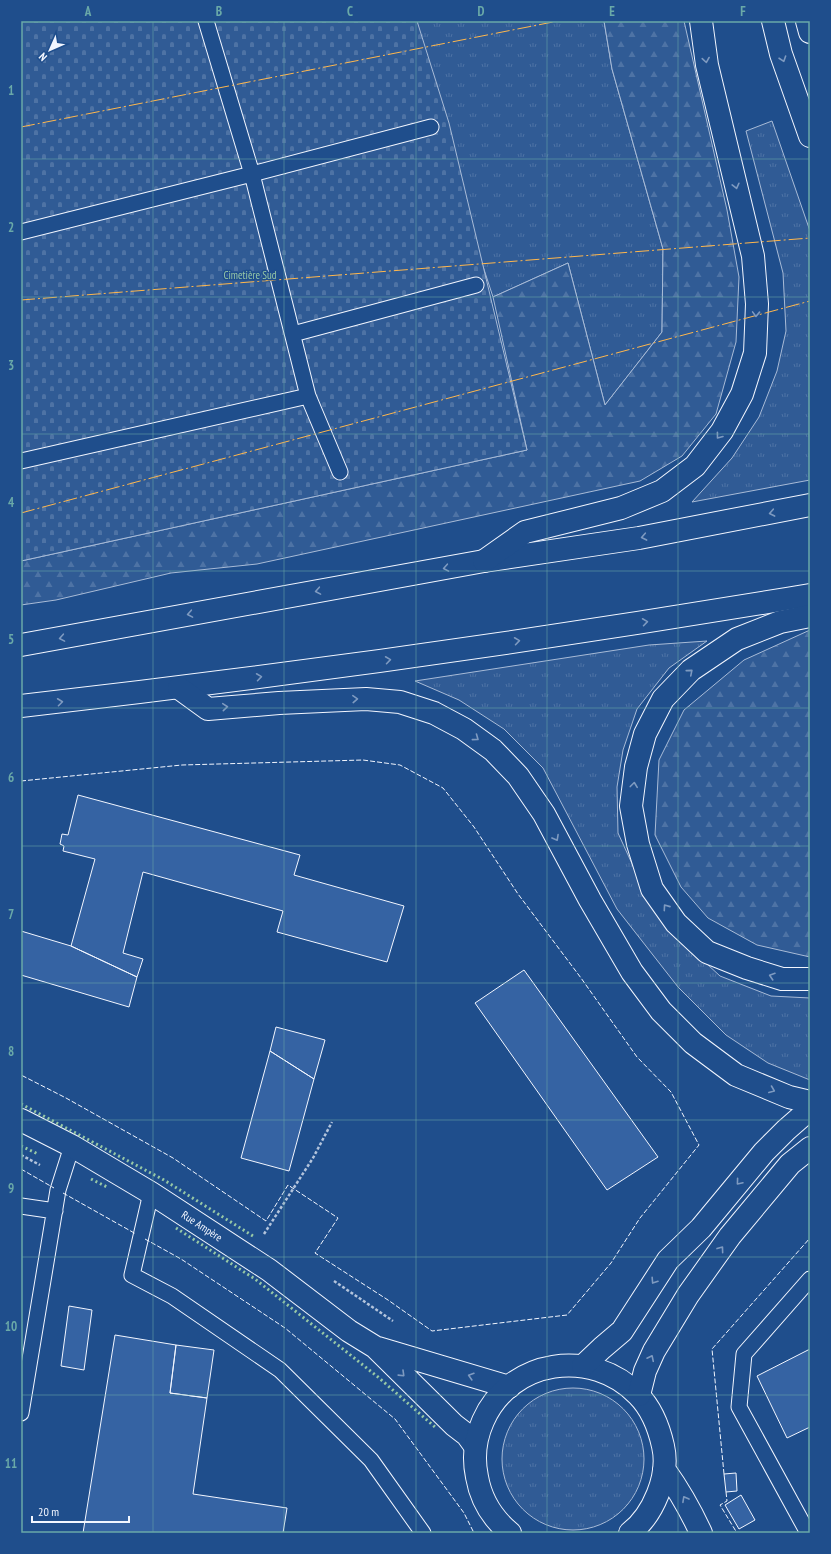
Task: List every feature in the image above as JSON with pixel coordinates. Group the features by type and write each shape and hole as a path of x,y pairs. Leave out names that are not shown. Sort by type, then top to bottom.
{"main road":[{"path":"484,561 525,532 621,508 662,491 695,466 722,431 742,394 755,353 757,304 753,256 707,65 701,21"},
{"path":"773,21 781,54 810,136"},
{"path":"807,21 810,32"},
{"path":"21,645 484,561 639,538 810,505"},
{"path":"21,706 179,688 403,658 656,621 810,595"},
{"path":"810,616 780,622 737,639 691,670 663,699 645,734 636,767 631,806 638,844 652,889 676,923 707,952 747,968 782,979 810,979"},
{"path":"179,688 208,709 279,703 366,699 400,702 434,713 464,729 492,750 518,776 544,814 590,900 632,972 661,1011 693,1043 736,1075 789,1097 810,1102"},
{"path":"583,1366 622,1331 668,1260 701,1228 764,1152 786,1130 810,1110"},
{"name":"Rue Ampère","path":"21,1120 72,1146 151,1193 269,1270 349,1331 375,1347 454,1425 467,1435 476,1446"},
{"path":"639,1395 645,1371 654,1351 688,1294 730,1236 790,1164 810,1148"},
{"name":"Rue Ampère","path":"375,1347 509,1387"},
{"path":"510,1533 488,1509 479,1488 475,1467 476,1446 480,1429 487,1413 497,1399 509,1387 526,1376 544,1369 563,1365 583,1366 604,1372 623,1382 639,1395 659,1430 664,1449 664,1469 659,1492 636,1532"},
{"path":"664,1469 680,1491 691,1510 701,1533"}],"lane":[{"path":"206,21 252,174 308,396 340,472"},
{"path":"21,232 431,127"},
{"path":"293,334 476,285"},
{"path":"21,461 308,396"},
{"path":"21,1413 58,1190 72,1146"},
{"path":"151,1193 132,1275 172,1296 280,1370 371,1460 423,1533"},
{"path":"21,1206 54,1211"},
{"path":"808,1533 739,1407 744,1354 810,1278"}],"path":[{"path":"264,1234 312,1158 332,1122"}],"green space":[{"name":"Cimetière Sud","path":"21,21 417,21 449,123 527,450 21,561"},
{"path":"403,21 604,21 612,69 663,249 662,332 605,405 568,263 493,297"},
{"path":"604,21 684,21 727,210 739,277 736,342 716,414 682,456 640,481 257,564 171,573 56,600 21,605 21,561 527,450 493,297 568,263 605,405 662,332 663,249 612,69"},
{"path":"772,121 810,231 810,480 692,502 732,458 759,417 777,371 786,331 783,273 746,131"},
{"path":"810,630 810,957 757,945 708,918 681,887 655,835 659,760 684,710 744,660"},
{"path":"707,641 669,668 637,709 623,750 617,787 618,833 644,890 680,939 720,976 771,996 810,998 810,1080 768,1063 726,1035 678,987 617,909 543,768 504,729 459,700 415,681 649,645"},
{"path":"566,1388 580,1388 594,1391 606,1396 618,1404 628,1414 636,1426 641,1438 644,1459 643,1473 636,1492 628,1504 618,1514 606,1522 594,1527 580,1530 566,1530 552,1527 540,1522 528,1514 518,1504 510,1492 505,1480 502,1466 502,1452 505,1438 510,1426 518,1414 528,1404 540,1396 552,1391"}],"building":[{"path":"78,795 300,855 294,875 404,906 387,962 277,932 283,911 143,872 123,953 143,959 137,977 71,946 95,859 63,851 64,846 60,844 62,834 68,835"},
{"path":"21,931 71,946 137,977 129,1007 21,975"},
{"path":"524,970 658,1157 607,1190 475,1003"},
{"path":"276,1027 325,1040 314,1079 270,1051"},
{"path":"270,1051 314,1079 289,1171 241,1158"},
{"path":"69,1306 92,1310 84,1370 61,1366"},
{"path":"115,1335 176,1345 170,1393 207,1398 193,1494 287,1508 283,1533 83,1533"},
{"path":"176,1345 214,1350 207,1398 170,1393"},
{"path":"810,1349 810,1427 787,1438 757,1376"},
{"path":"736,1473 737,1491 726,1492 724,1474"},
{"path":"741,1495 755,1520 739,1529 725,1505"}],"hedge":[{"path":"21,1104 164,1180 253,1236"},
{"path":"21,1146 38,1154"},
{"path":"91,1179 107,1187"},
{"path":"176,1228 255,1279 378,1377 436,1428"}],"fence":[{"path":"21,781 182,765 363,760 400,765 443,788 474,827 518,894 581,978 637,1057 671,1092 699,1145 640,1218 611,1263 567,1315 432,1331 388,1300 315,1253 338,1218 288,1185 266,1221 173,1158 66,1098 21,1075"},
{"path":"21,1169 54,1188"},
{"path":"63,1193 136,1234"},
{"path":"724,1474 712,1349 810,1238"},
{"path":"145,1239 181,1259 285,1328 395,1419 464,1513 474,1533"},
{"path":"726,1492 727,1501 720,1505 737,1533"}],"power":[{"path":"21,127 558,21"},
{"path":"21,300 810,238"},
{"path":"21,513 810,301"}]}
